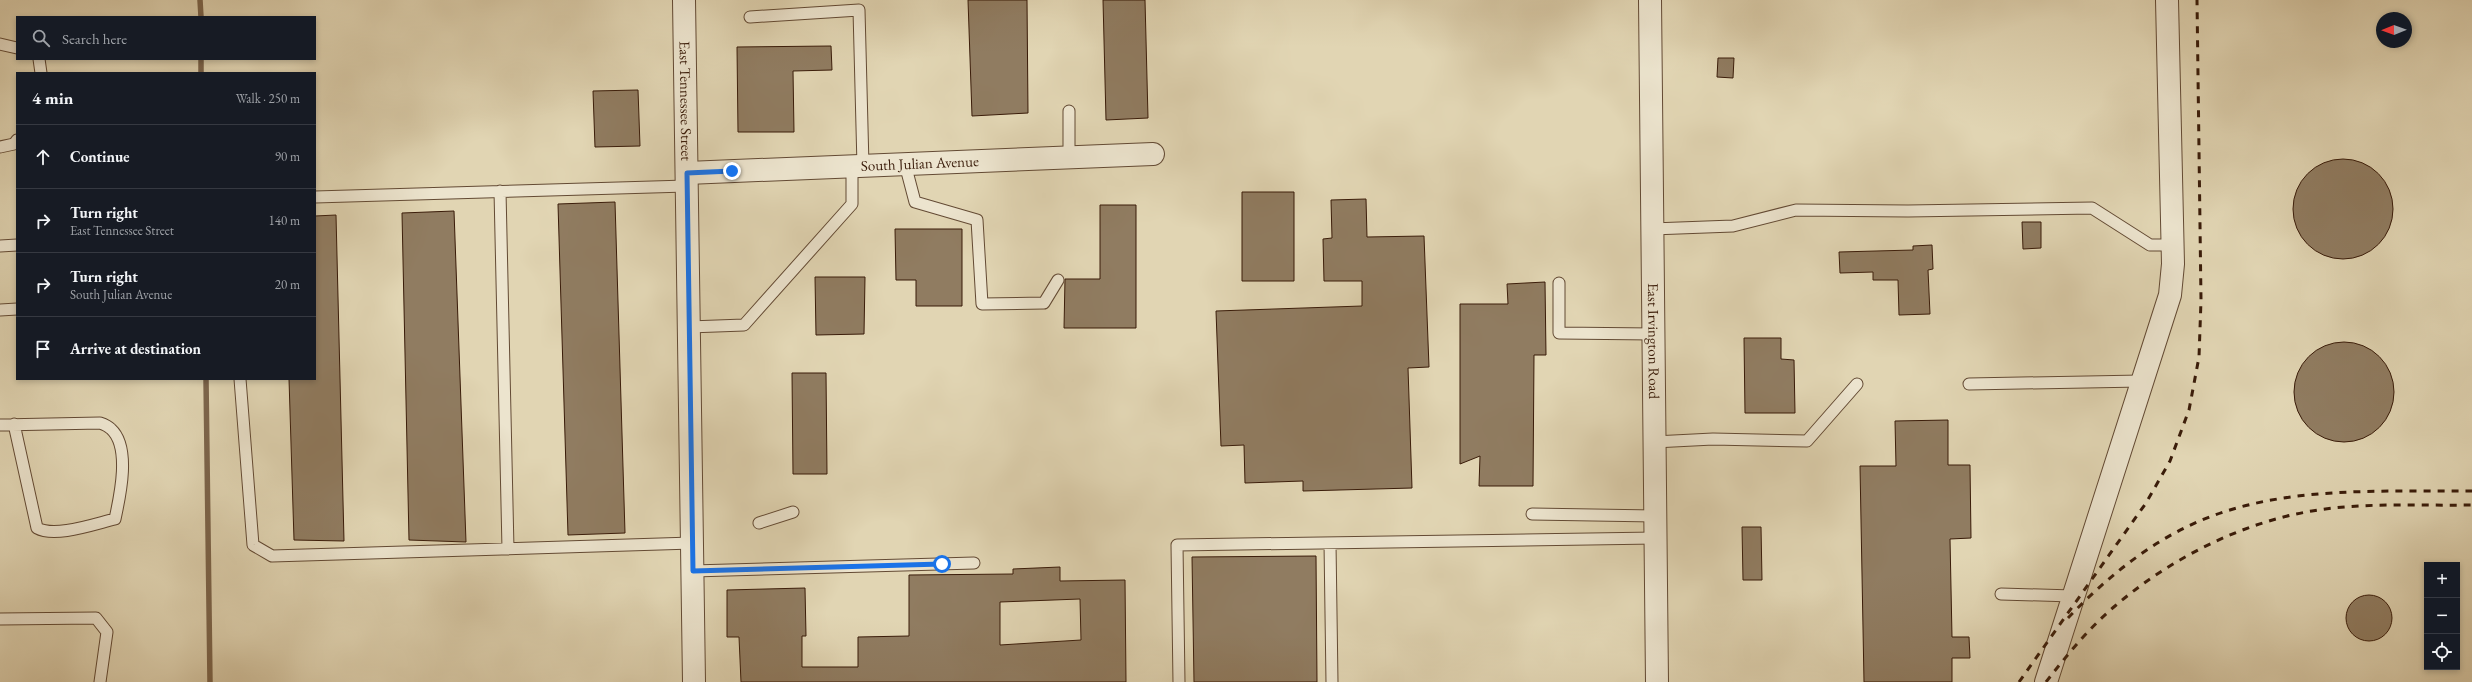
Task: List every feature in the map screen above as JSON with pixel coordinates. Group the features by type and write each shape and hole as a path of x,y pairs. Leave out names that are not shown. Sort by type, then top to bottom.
{"street":[{"name":"East Tennessee Street","path":"684,0 694,682"},
{"name":"East Irvington Road","path":"1650,0 1657,682"},
{"path":"2046,682 2170,295 2172,245 2167,0"},
{"name":"South Julian Avenue","path":"687,179 858,166 1153,154"}],"lane":[{"path":"689,326 744,325 852,204 858,166 859,10 750,17"},
{"path":"0,44 16,48"},
{"path":"39,60 41,72"},
{"path":"1069,111 1070,157"},
{"path":"0,147 14,144 16,141"},
{"path":"905,164 915,202 977,220 982,304 1044,303 1058,280"},
{"path":"316,197 500,191 687,179"},
{"path":"500,191 508,549"},
{"path":"1652,229 1733,226 1796,210 1908,212 2092,208 2150,245 2172,245"},
{"path":"0,246 16,245"},
{"path":"1559,283 1559,333 1653,334"},
{"path":"0,310 16,309"},
{"path":"240,380 254,546 272,556 692,543"},
{"path":"1969,384 2142,381"},
{"path":"1654,442 1713,439 1807,441 1857,384"},
{"path":"0,425 14,424 100,423 112,429 122,451 122,488 115,519 67,530 43,532 37,528 14,424"},
{"path":"759,523 794,512"},
{"path":"1532,514 1655,516"},
{"path":"1179,682 1177,545 1655,538"},
{"path":"1330,543 1332,682"},
{"path":"693,571 974,563"},
{"path":"2001,594 2073,596"},
{"path":"0,619 96,618 107,632 100,682"}],"building":[{"path":"968,0 1027,0 1028,113 972,116"},
{"path":"1103,0 1145,0 1148,118 1106,120"},
{"path":"831,46 832,70 793,71 794,132 738,132 737,47"},
{"path":"1718,58 1734,58 1733,78 1717,77"},
{"path":"638,90 640,146 595,147 593,91"},
{"path":"2343,159 2362,163 2378,174 2389,190 2393,209 2389,228 2378,244 2362,255 2343,259 2324,255 2308,244 2297,228 2293,209 2297,190 2308,174 2324,163"},
{"path":"1242,192 1294,192 1294,281 1242,281"},
{"path":"1366,199 1367,237 1424,236 1429,367 1408,368 1412,488 1303,491 1303,481 1245,483 1244,445 1221,446 1216,311 1362,306 1362,281 1324,281 1323,239 1332,238 1331,200"},
{"path":"615,202 625,533 568,535 558,204"},
{"path":"1100,205 1136,205 1136,328 1064,328 1065,279 1100,279"},
{"path":"454,211 466,542 409,540 402,213"},
{"path":"336,215 344,541 294,540 289,380 316,380 316,216"},
{"path":"2022,222 2041,222 2041,248 2023,249"},
{"path":"895,229 962,229 962,306 916,306 916,280 896,280"},
{"path":"1932,245 1933,269 1928,270 1930,314 1899,315 1898,280 1873,280 1873,272 1840,273 1839,252 1913,250 1913,246"},
{"path":"815,277 865,277 864,334 816,335"},
{"path":"1545,282 1546,355 1534,355 1533,486 1479,486 1480,456 1460,464 1460,304 1508,304 1507,284"},
{"path":"1744,338 1781,338 1781,359 1794,360 1795,413 1745,413"},
{"path":"2344,342 2363,346 2379,357 2390,373 2394,392 2390,411 2379,427 2363,438 2344,442 2325,438 2309,427 2298,411 2294,392 2298,373 2309,357 2325,346"},
{"path":"792,373 826,373 827,474 793,474"},
{"path":"1948,420 1948,465 1970,465 1971,538 1950,539 1952,637 1969,637 1970,658 1952,658 1952,682 1864,682 1860,466 1896,466 1895,421"},
{"path":"1742,527 1761,527 1762,580 1743,580"},
{"path":"1316,556 1317,682 1194,682 1192,557"},
{"path":"1060,567 1060,581 1125,580 1126,682 741,682 739,637 727,637 727,590 805,588 806,636 802,636 802,667 858,667 858,637 909,636 909,575 1013,574 1013,569","holes":["1080,599 1081,640 1000,645 1000,602"]},
{"path":"2369,595 2382,599 2388,605 2392,618 2388,631 2382,637 2369,641 2356,637 2350,631 2346,618 2350,605 2356,599"}],"waterway":[{"path":"200,0 201,16"},
{"path":"201,60 201,72"},
{"path":"206,380 210,682"}],"railway":[{"path":"2019,682 2146,503 2170,461 2189,410 2199,357 2201,300 2197,0"},
{"path":"2068,618 2114,575 2147,550 2202,520 2234,509 2267,501 2335,493 2370,491 2472,491"},
{"path":"2046,682 2096,623 2136,589 2183,558 2207,545 2233,534 2259,524 2285,517 2332,508 2372,505 2472,505"}],"route":[{"path":"732,171 687,173 693,571 942,564"}]}
